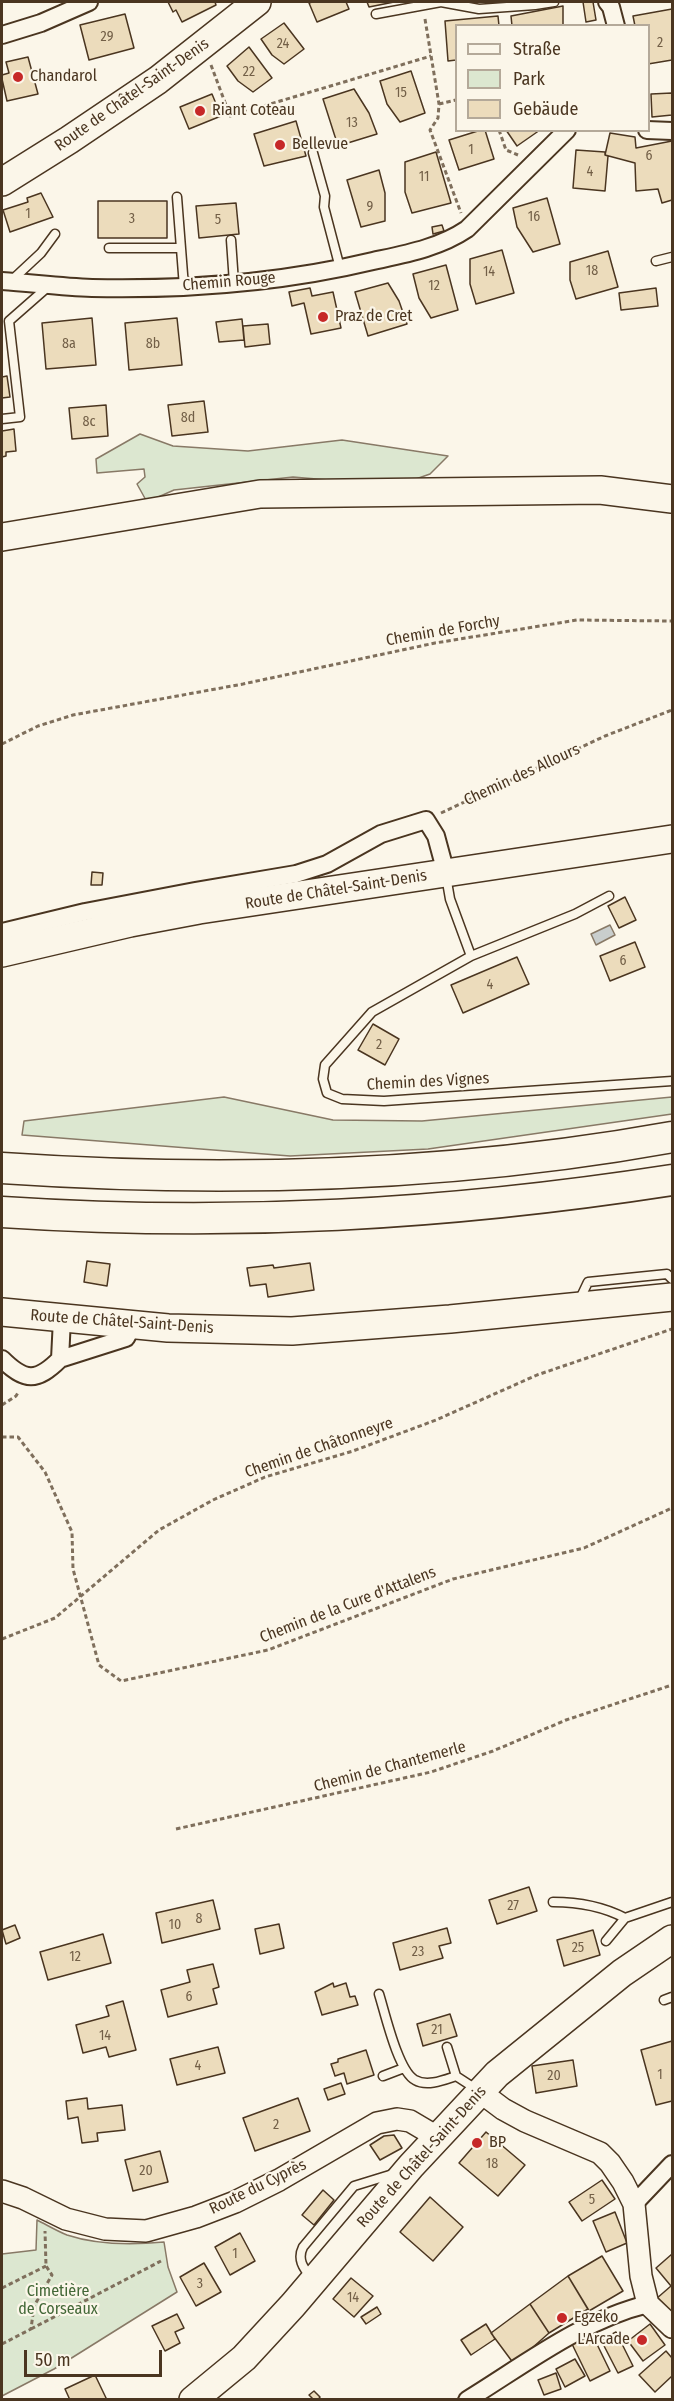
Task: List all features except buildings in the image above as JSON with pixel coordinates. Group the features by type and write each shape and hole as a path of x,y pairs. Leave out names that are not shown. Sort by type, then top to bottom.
{"highway":[{"path":"2,1168 202,1176 350,1172 548,1156 672,1137"},
{"path":"2,1212 191,1220 339,1216 476,1206 672,1179"}],"main road":[{"name":"Route de Châtel-Saint-Denis","path":"2,182 158,80 257,2"},
{"path":"2,537 260,494 600,490 672,499"},
{"name":"Route de Châtel-Saint-Denis","path":"2,953 130,923 200,910 672,839"},
{"name":"Route de Châtel-Saint-Denis","path":"2,1312 168,1328 292,1331 450,1319 672,1297"},
{"name":"Route de Châtel-Saint-Denis","path":"193,2400 244,2358 314,2281 405,2172 479,2091 502,2069 622,1973 672,1939"}],"street":[{"path":"2,35 42,23 89,2"},
{"path":"606,2 611,7 615,24"},
{"path":"650,130 672,131"},
{"name":"Chemin Rouge","path":"6,281 91,288 184,287 234,283 340,268 405,254 452,239 467,229 565,132"},
{"path":"2,932 173,895 296,874 327,864 381,834 426,820 435,836 446,873"},
{"path":"60,1359 62,1319"},
{"path":"2,1359 10,1367 28,1377 45,1374 60,1359 126,1338 133,1325"},
{"path":"479,2091 503,2109 525,2121 600,2153 624,2182 634,2204 641,2276 648,2304 672,2327"},
{"name":"Route du Cyprès","path":"2,2191 23,2198 66,2219 105,2229 146,2231 196,2217 235,2202 279,2180 377,2123 397,2119 410,2121 437,2136"},
{"path":"634,2204 672,2164"},
{"path":"467,2400 542,2352 635,2307 648,2304"}],"lane":[{"path":"376,14 441,2 479,9 554,2"},
{"path":"313,153 326,196 324,207 340,268"},
{"path":"177,197 184,287"},
{"path":"6,281 41,253 55,234"},
{"path":"231,240 234,283"},
{"path":"109,248 181,248"},
{"path":"656,261 672,257"},
{"path":"2,419 20,417 9,321 50,285"},
{"path":"446,873 450,899 471,956"},
{"name":"Chemin des Vignes","path":"609,896 575,914 471,956 372,1012 325,1065 323,1079 327,1093 342,1099 384,1101 672,1081"},
{"path":"577,1306 588,1282 667,1274 672,1279"},
{"path":"554,1902 576,1902 606,1908 625,1918"},
{"path":"606,1941 625,1918 672,1902"},
{"path":"379,1994 404,2068 415,2080 433,2083 456,2076"},
{"path":"447,2047 456,2076 479,2091"},
{"path":"383,2076 404,2068"}],"path":[{"path":"423,5 439,104 438,118 430,130 467,229"},
{"path":"208,58 230,116 431,56"},
{"path":"439,104 455,100"},
{"path":"500,132 506,150 534,162"},
{"name":"Chemin de Forchy","path":"2,744 38,726 73,715 220,688 435,643 578,620 672,621"},
{"name":"Chemin des Allours","path":"426,820 605,736 672,710"},
{"name":"Chemin de Châtonneyre","path":"2,1639 55,1618 159,1530 213,1500 265,1478 353,1451 436,1420 537,1375 672,1329"},
{"path":"2,1404 16,1395"},
{"name":"Chemin de la Cure d'Attalens","path":"2,1437 18,1437 45,1472 72,1532 73,1569 99,1665 121,1681 268,1650 453,1579 584,1548 672,1508"},
{"name":"Chemin de Chantemerle","path":"176,1829 431,1772 493,1751 566,1720 672,1685"},
{"path":"31,2329 34,2306 52,2275 46,2266 45,2220"},
{"path":"2,2344 161,2261"},
{"path":"2,2288 46,2266"}],"green space":[{"path":"140,434 173,446 248,451 342,440 448,456 430,474 413,480 364,483 293,477 174,490 147,502 137,484 145,477 144,469 97,473 96,459"},
{"path":"224,1097 333,1120 422,1121 672,1097 672,1114 428,1149 290,1156 22,1135 24,1121"},
{"name":"Cimetière de Corseaux","path":"37,2220 67,2235 90,2241 127,2244 164,2242 168,2267 177,2292 54,2369 2,2396 2,2254 36,2250"}],"shaded area":[{"path":"610,925 615,935 596,945 591,934"}],"place":[{"name":"Chandarol","path":"18,77"},
{"name":"Riant Coteau","path":"200,111"},
{"name":"Bellevue","path":"280,145"},
{"name":"Praz de Cret","path":"323,317"},
{"name":"BP","path":"477,2143"},
{"name":"Egzeko","path":"562,2318"},
{"name":"L'Arcade","path":"642,2340"}]}
